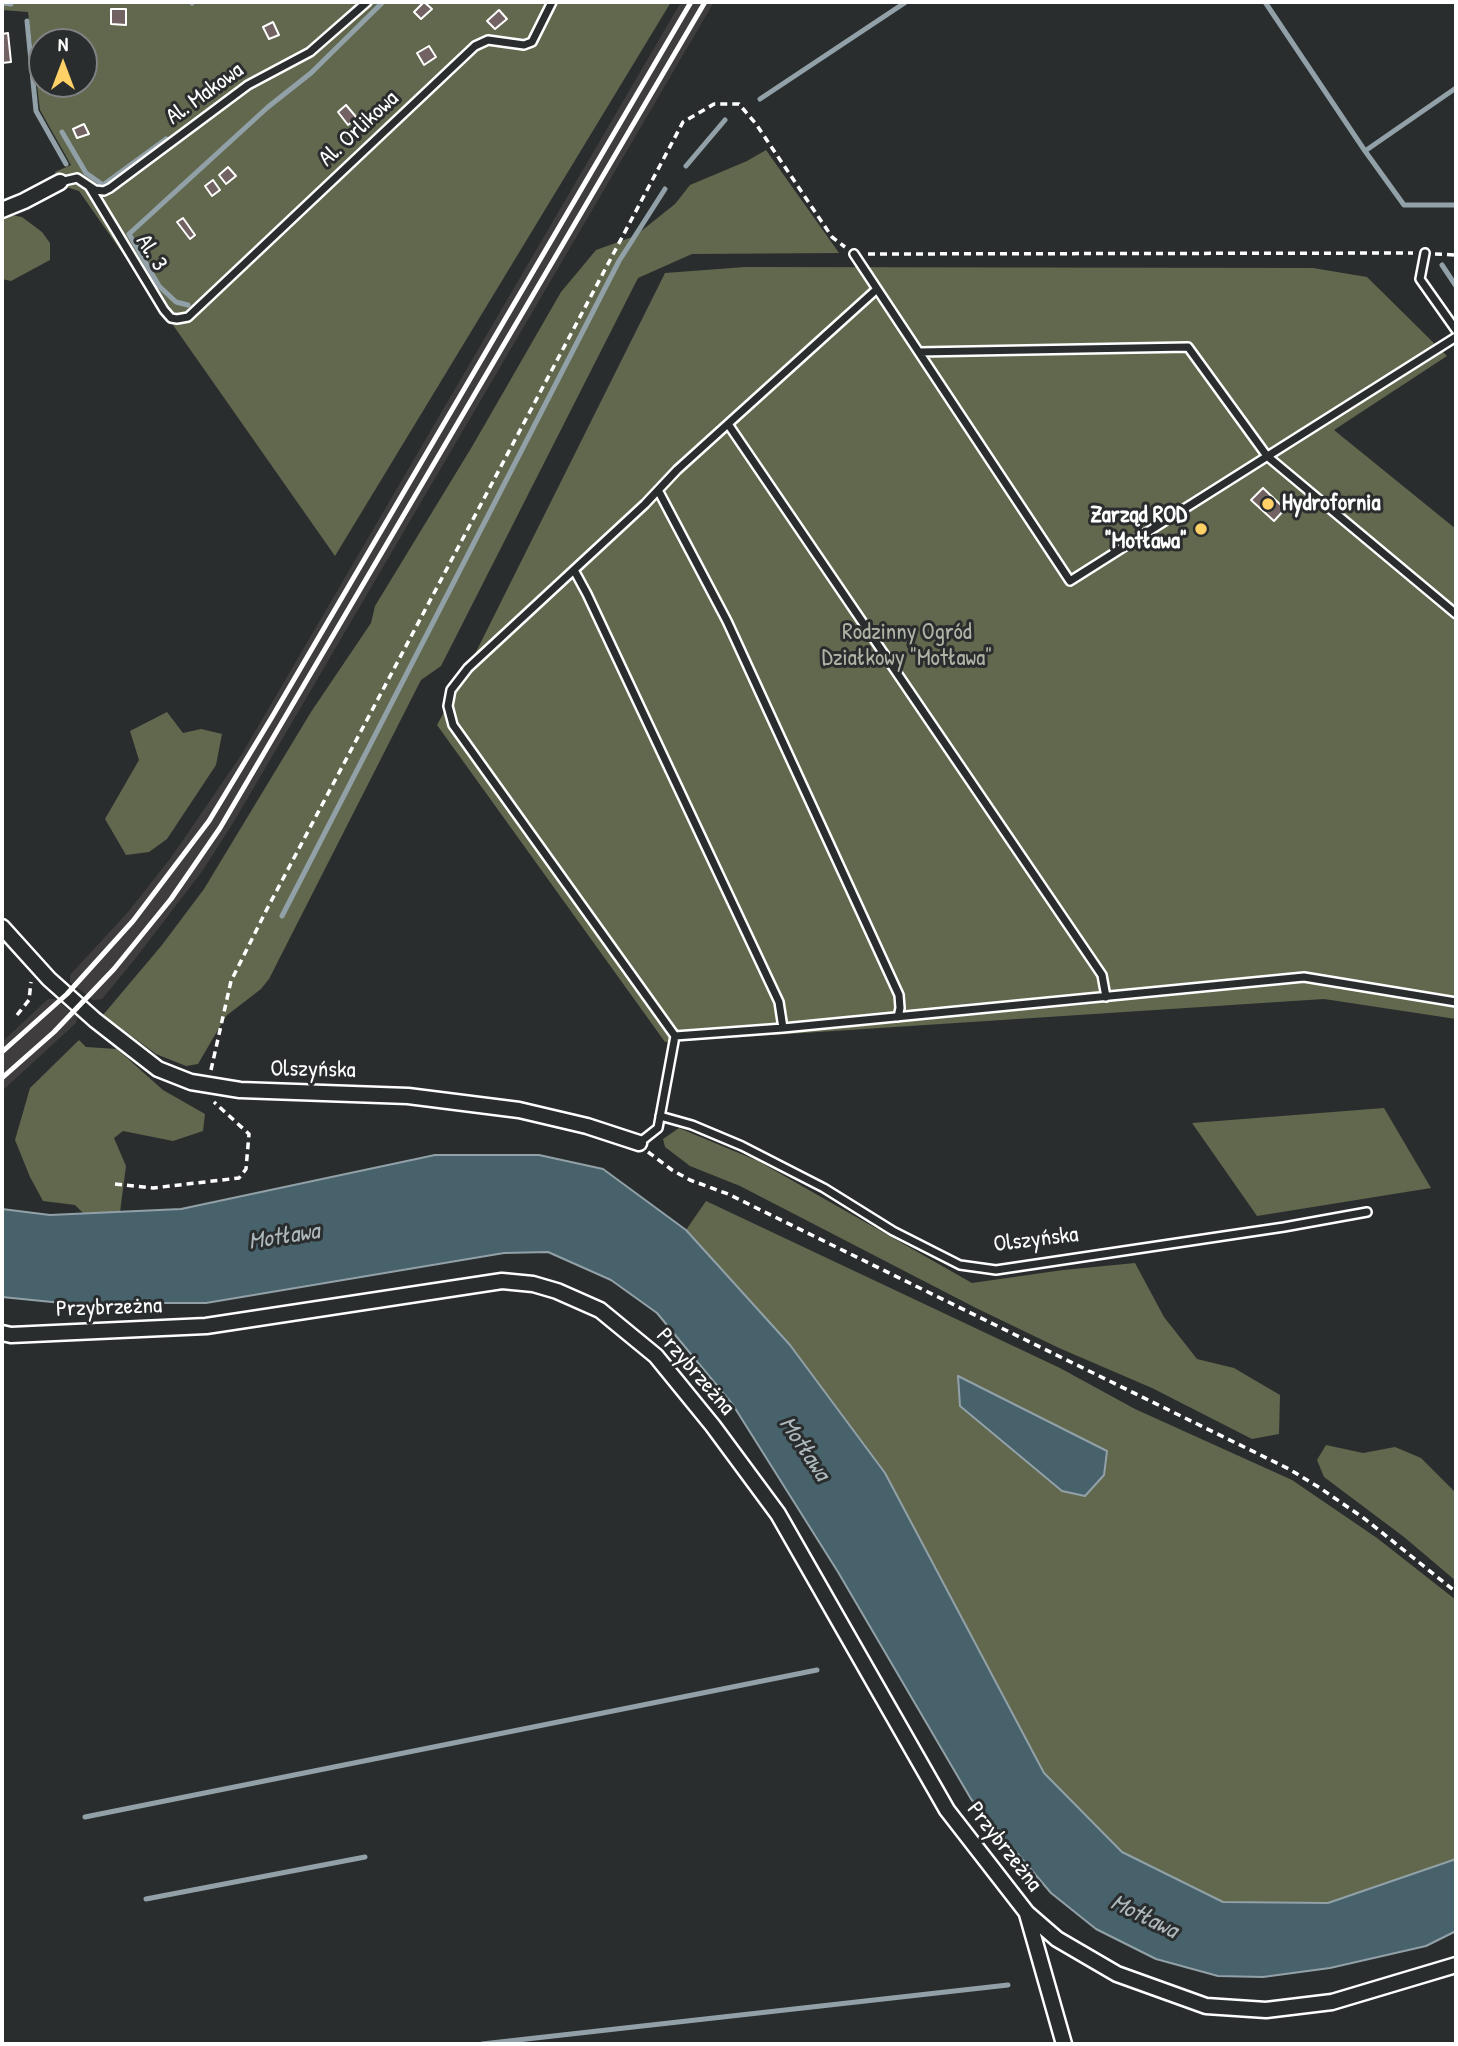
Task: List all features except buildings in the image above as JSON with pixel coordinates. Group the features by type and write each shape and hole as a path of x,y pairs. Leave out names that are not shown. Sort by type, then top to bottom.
{"street":[{"path":"2,210 60,182"},
{"name":"Olszyńska","path":"2,927 49,979 96,1020 158,1069 191,1082 240,1090 408,1096 519,1110 587,1126 639,1143"},
{"name":"Przybrzeżna","path":"2,1333 11,1335 206,1326 502,1281 545,1287 600,1310 656,1356 713,1426 778,1514 947,1810 1027,1913 1056,1938 1117,1974 1206,2006 1266,2010 1332,2002 1456,1965"},
{"name":"Przybrzeżna","path":"1027,1913 1064,2044"}],"lane":[{"name":"Al. Makowa","path":"60,182 77,178 95,190 104,191 110,188 248,85 310,52 367,2"},
{"name":"Al. Orlikowa","path":"192,313 475,46 488,40 524,46 533,42 552,2"},
{"name":"Al. 3","path":"89,186 164,310 171,318 177,319 188,317 192,313"},
{"path":"1425,253 1420,279 1456,330"},
{"path":"854,254 1070,581 1456,337"},
{"path":"639,1143 658,1128 674,1039 453,725 448,706 451,690 468,668 728,424 877,289"},
{"path":"919,352 1188,347 1267,456 1456,614"},
{"path":"728,424 1102,975 1106,997"},
{"path":"658,490 727,621 899,995 898,1017"},
{"path":"573,570 593,607 779,1002 783,1028"},
{"path":"674,1039 1304,977 1456,1002"},
{"name":"Olszyńska","path":"660,1116 692,1125 743,1146 824,1188 893,1231 960,1265 996,1270 1367,1212"}],"path":[{"path":"17,1015 29,1000 32,986 30,979"},
{"path":"115,1184 153,1188 201,1184 239,1178 246,1170 249,1134 191,1082"},
{"path":"639,1143 672,1170 690,1180 728,1194 1289,1469 1365,1519 1456,1592"}],"shaded area":[{"path":"681,2 714,2 233,823 203,870 135,959 102,999 93,1000 70,982 70,975 128,912 170,859 242,754"},
{"path":"48,999 55,999 77,1017 76,1023 2,1091 2,1042"}],"green space":[{"path":"2,2 671,2 335,556 79,191 63,186 55,172 71,165 40,110 39,98 98,98 98,28 30,28 28,12 2,10"},
{"path":"766,150 839,253 692,254 638,278 441,666 421,680 269,979 261,989 226,1016 198,1064 186,1066 156,1054 103,1015 162,945 204,889 311,712 371,623 375,606 473,445 561,292 596,250 635,236 675,204 690,185"},
{"path":"6,214 22,217 42,232 50,243 50,260 11,281 2,279 2,217"},
{"name":"Rodzinny Ogród Działkowy \"Motława\"","path":"745,267 1313,268 1367,277 1447,356 1334,430 1456,529 1456,1019 1324,999 665,1042 437,725 665,273"},
{"path":"167,712 183,733 201,729 222,734 216,765 167,839 149,852 126,855 105,819 139,760 130,731"},
{"path":"79,1040 86,1047 117,1049 163,1090 205,1114 203,1131 173,1141 123,1131 114,1138 126,1166 120,1212 83,1213 75,1205 43,1201 15,1140 30,1088"},
{"path":"1384,1108 1431,1188 1257,1216 1192,1123"},
{"path":"679,1128 758,1161 972,1283 1135,1263 1164,1317 1197,1359 1234,1368 1280,1395 1279,1434 1252,1439 1152,1388 976,1308 740,1186 690,1166 665,1147 663,1139"},
{"path":"706,1201 1060,1368 1135,1409 1292,1480 1377,1538 1456,1600 1456,1859 1328,1903 1223,1902 1122,1852 1044,1773 885,1473 790,1345 686,1230"},
{"path":"1326,1445 1363,1453 1395,1447 1421,1458 1456,1493 1456,1581 1404,1537 1324,1477 1317,1460"}],"water":[{"name":"Motława","path":"435,1155 539,1155 603,1169 686,1230 790,1345 885,1473 1044,1773 1122,1852 1223,1902 1328,1903 1456,1859 1456,1931 1426,1946 1330,1968 1263,1977 1218,1976 1156,1959 1096,1929 1051,1893 971,1799 838,1572 733,1405 657,1313 611,1280 548,1252 504,1253 206,1303 62,1303 2,1297 2,1209 50,1215 181,1209"},
{"path":"958,1376 1107,1451 1104,1475 1085,1496 1062,1491 960,1406"}],"waterway":[{"path":"2,3 11,2"},
{"path":"188,305 176,302 159,286 129,234 268,107 311,73 383,2"},
{"path":"760,99 906,2"},
{"path":"1265,2 1404,205 1456,205"},
{"path":"27,21 36,111 66,164"},
{"path":"1365,151 1456,88"},
{"path":"686,166 725,120"},
{"path":"62,132 86,173 103,185 166,139"},
{"path":"282,916 619,261 665,189"},
{"path":"1442,265 1456,286"},
{"path":"85,1817 817,1670"},
{"path":"146,1899 365,1857"},
{"path":"482,2044 1008,1985"}],"railway":[{"path":"2,1052 67,994 133,921 209,821 691,2"},
{"path":"2,1078 54,1032 114,969 171,899 220,828 705,2"}],"place":[{"name":"Hydrofornia","path":"1268,504"},
{"name":"Zarząd ROD \"Motława\"","path":"1201,529"}]}
